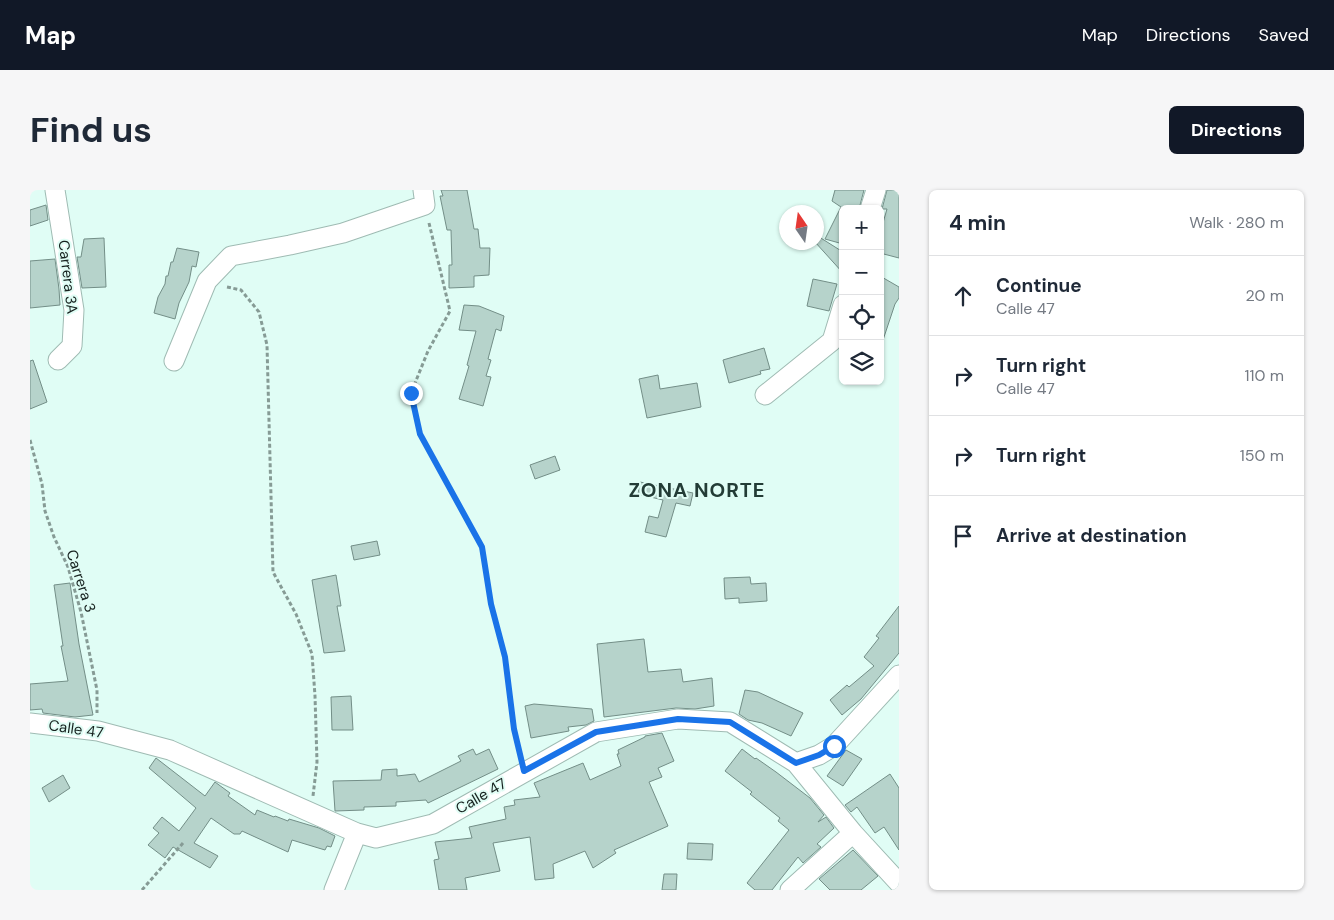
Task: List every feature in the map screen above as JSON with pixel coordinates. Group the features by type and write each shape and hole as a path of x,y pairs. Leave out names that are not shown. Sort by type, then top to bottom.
{"street":[{"name":"Carrera 3A","path":"56,190 74,310 72,346 58,360"},
{"path":"871,205 876,190"},
{"path":"174,361 207,281 232,256 290,246 342,234 424,198"},
{"path":"765,395 832,341 839,317"},
{"path":"796,763 819,755 834,746 899,676"},
{"name":"Calle 47","path":"30,723 98,731 170,750 312,814 357,833 376,838 433,824 596,732 678,719 730,722 796,763 852,832 899,883"},
{"path":"790,890 852,832"},
{"path":"334,890 357,833"}],"path":[{"path":"424,198 450,311 428,351 411,393 420,434 482,547 491,604 505,657 514,729 524,771"},
{"path":"207,281 241,290 259,312 267,345 273,572 296,614 312,654 316,762 312,814"},
{"name":"Carrera 3","path":"30,440 42,484 45,511 54,537 68,567 81,612 97,690 98,731"},
{"path":"142,890 183,843"}],"building":[{"path":"441,190 467,190 474,229 478,229 480,248 490,248 489,275 474,276 474,287 449,288 449,265 452,265 451,230 447,230 440,196 443,196"},
{"path":"835,190 864,190 860,205 839,206 832,201"},
{"path":"887,190 899,190 899,258 884,254 884,219 887,209 884,209 883,205"},
{"path":"46,205 48,220 30,226 30,210"},
{"path":"839,211 839,243 825,239"},
{"path":"104,238 106,287 82,288 77,257 81,257 84,239"},
{"path":"824,240 839,249 839,269 822,250 824,250"},
{"path":"177,248 199,252 196,267 192,266 189,282 179,303 175,319 154,313 158,297 165,284 166,276 168,276"},
{"path":"55,259 60,305 30,308 30,261"},
{"path":"884,278 899,287 899,298 895,304 884,337"},
{"path":"813,279 837,284 829,311 807,306"},
{"path":"464,305 479,306 504,316 501,331 496,329 488,359 491,360 486,376 491,377 483,406 459,399 469,366 467,365 476,331 459,330"},
{"path":"764,348 770,369 760,371 761,374 729,383 723,360"},
{"path":"33,360 47,402 30,409 30,361"},
{"path":"658,375 660,389 697,383 701,407 647,418 639,379"},
{"path":"555,456 560,470 535,479 530,465"},
{"path":"640,482 693,493 690,506 676,503 666,537 645,532 649,516 658,518 663,500 638,494"},
{"path":"377,541 380,555 354,560 351,546"},
{"path":"336,575 341,606 337,606 345,651 324,653 312,580"},
{"path":"750,577 751,584 766,583 767,601 739,603 739,598 725,599 724,578"},
{"path":"70,583 79,644 93,715 75,717 43,713 42,709 30,710 30,684 68,681 61,646 63,646 54,585"},
{"path":"899,606 899,653 861,699 842,715 830,700 874,666 864,657 879,638 876,636"},
{"path":"644,639 648,672 681,669 683,682 712,678 714,706 695,709 676,708 604,717 597,644"},
{"path":"745,690 758,692 803,713 791,736 762,723 748,720 739,714"},
{"path":"351,696 353,730 332,730 331,697"},
{"path":"534,704 592,709 594,721 586,725 568,727 569,731 531,738 525,706"},
{"path":"662,733 674,761 658,768 662,777 649,782 668,826 614,850 616,853 593,868 585,851 553,864 554,878 535,880 530,837 493,843 500,871 465,878 467,890 439,890 434,860 439,859 435,842 472,838 469,827 506,819 504,807 515,805 514,800 540,797 534,783 583,763 590,780 621,766 617,754 619,754 618,750 645,736"},
{"path":"473,749 476,755 489,749 498,769 428,803 426,800 396,802 396,806 364,807 364,810 335,811 333,781 381,780 382,770 397,769 397,776 415,774 419,782 461,761 458,756"},
{"path":"742,749 810,798 824,815 818,822 826,817 834,828 817,844 821,847 803,863 798,857 772,890 755,890 747,883 789,830 778,821 780,818 750,794 752,792 725,771"},
{"path":"846,750 862,759 843,786 827,776"},
{"path":"156,758 205,796 215,782 230,793 228,796 255,815 257,810 274,817 288,821 289,819 319,828 335,836 331,847 327,846 325,850 292,840 288,852 242,831 240,834 234,834 211,818 194,843 218,856 210,868 173,847 165,858 148,845 159,833 153,828 162,817 179,831 196,808 149,768"},
{"path":"890,774 899,788 899,850 884,827 875,833 857,807 851,812 845,805"},
{"path":"63,775 70,788 49,802 42,788"},
{"path":"688,843 713,844 712,860 687,859"},
{"path":"853,850 878,876 861,890 830,890 819,879"},
{"path":"664,874 677,874 676,890 662,890"}],"district":[{"name":"ZONA NORTE","path":"697,490"}],"route":[{"path":"411,393 420,434 482,547 491,604 505,657 514,729 524,771 596,732 678,719 730,722 796,763 819,755 834,746"}]}
